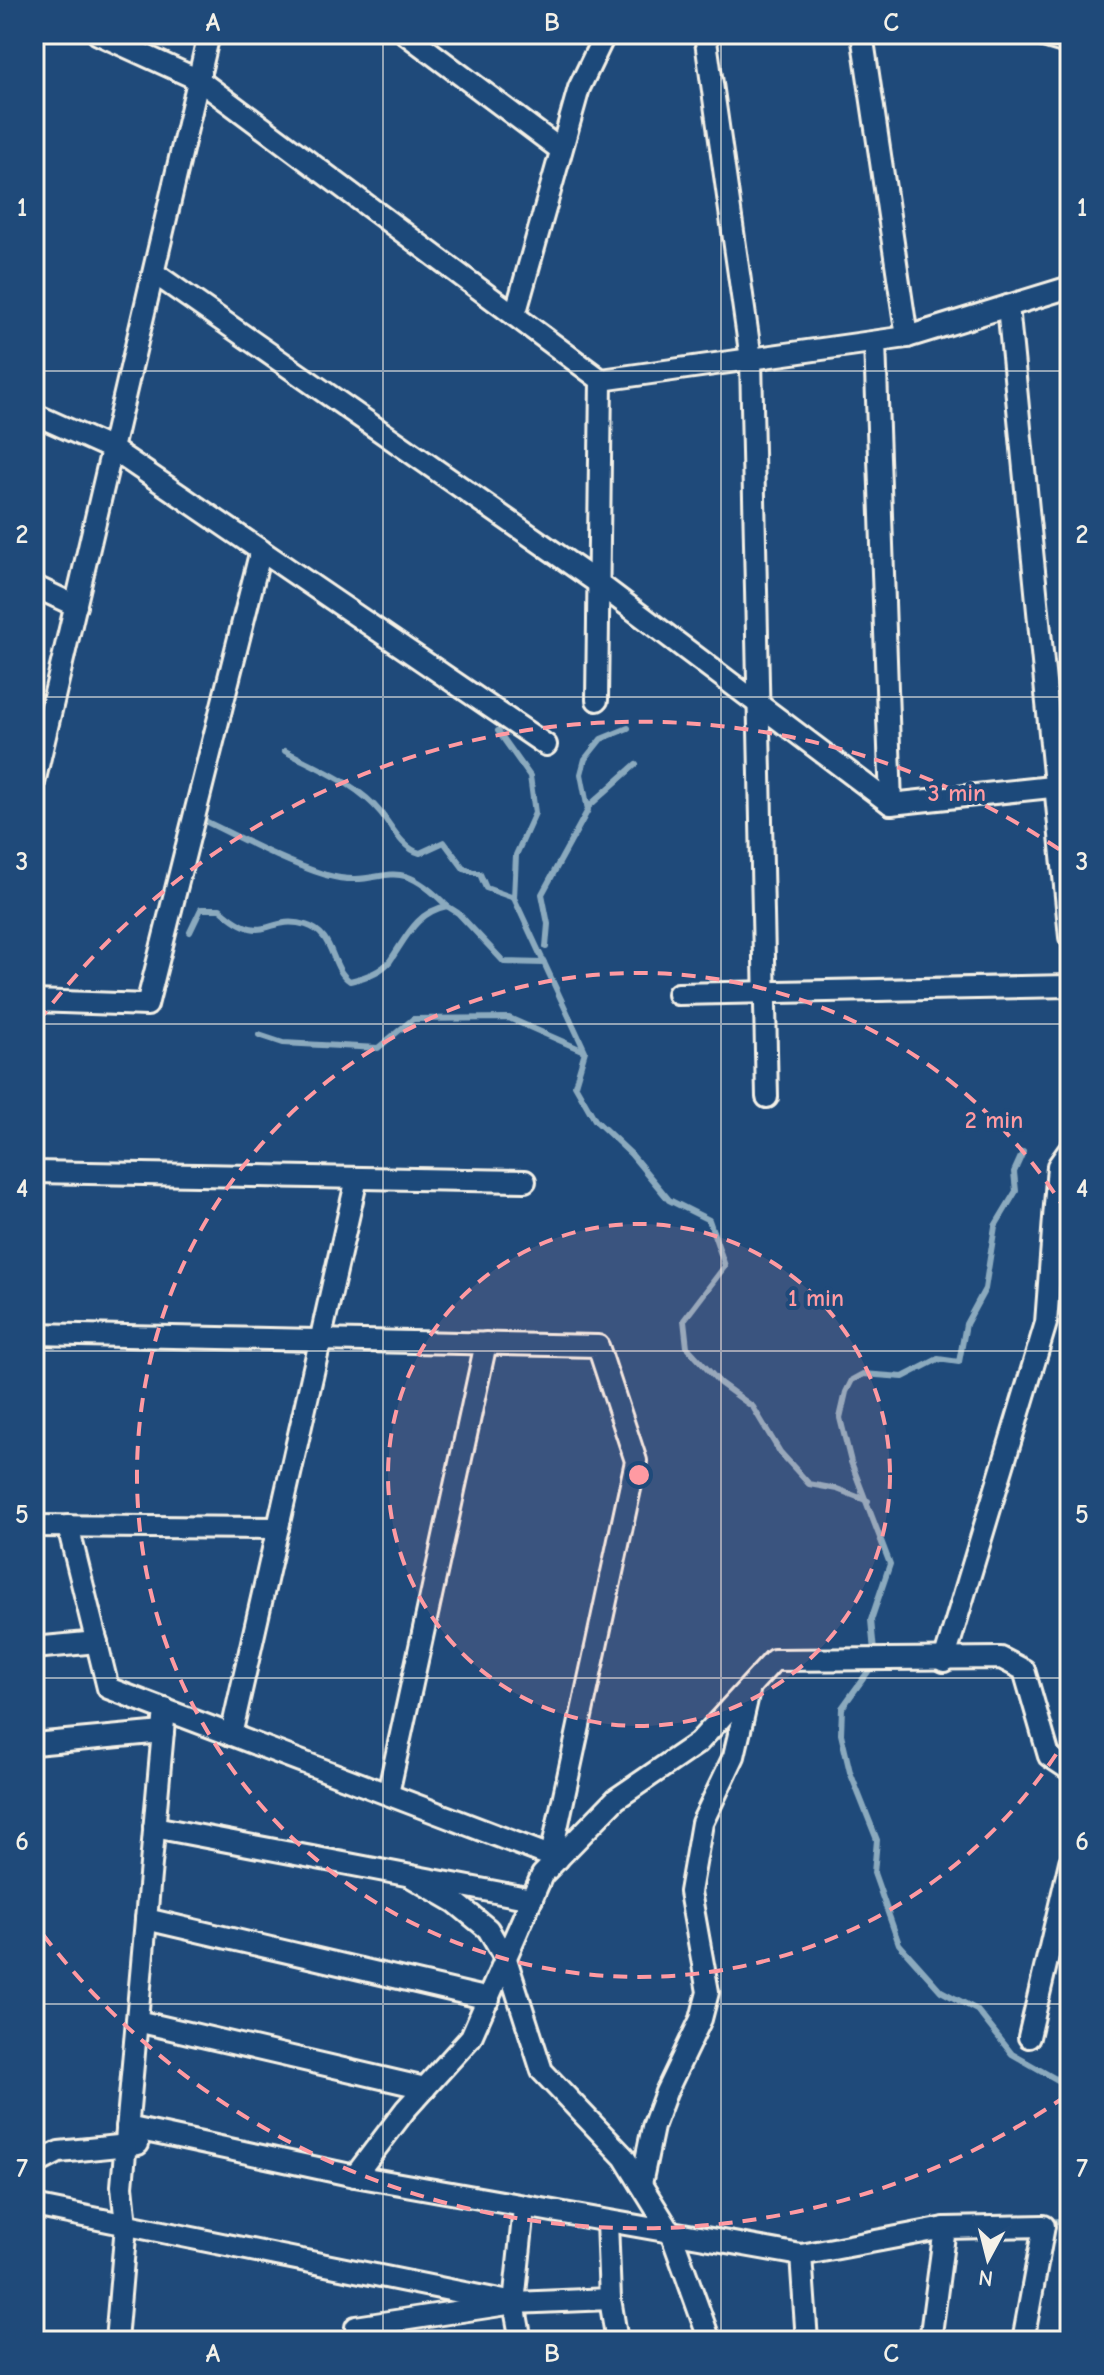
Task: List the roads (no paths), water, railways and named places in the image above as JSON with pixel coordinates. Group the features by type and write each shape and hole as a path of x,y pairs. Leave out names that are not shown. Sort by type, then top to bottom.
{"street":[{"path":"98,34 199,80 601,380 907,337 1070,287"},
{"path":"34,783 209,34"},
{"path":"406,34 561,150"},
{"path":"515,315 579,88 605,34"},
{"path":"705,34 751,359 767,1097"},
{"path":"862,34 907,337"},
{"path":"1037,34 1070,44"},
{"path":"154,273 598,583 891,804 1063,786"},
{"path":"1008,306 1063,786 1070,937"},
{"path":"875,342 891,804"},
{"path":"597,700 601,380"},
{"path":"34,414 112,449 546,745"},
{"path":"34,1001 147,1005 261,550"},
{"path":"34,586 76,606"},
{"path":"678,994 1070,986"},
{"path":"944,1661 1046,1323 1058,1166 1070,1149"},
{"path":"34,1172 525,1181"},
{"path":"231,1735 357,1178"},
{"path":"34,1334 598,1346 636,1461 555,1858"},
{"path":"388,1794 486,1343"},
{"path":"34,1526 278,1528"},
{"path":"68,1526 108,1688 555,1858"},
{"path":"34,1648 97,1642"},
{"path":"355,2176 425,2088 471,2037 507,1962 542,1875 555,1858 616,1799 698,1743 774,1660 944,1661 1001,1658 1024,1670 1049,1756 1070,1770"},
{"path":"641,2184 653,2127 701,2019 708,1992 690,1892 702,1823 734,1756 749,1687"},
{"path":"116,2341 126,2225 122,2186 165,1709"},
{"path":"34,1744 163,1732"},
{"path":"154,1827 532,1899"},
{"path":"1029,2037 1070,1862"},
{"path":"410,1876 455,1902 488,1929 507,1962 542,2071 624,2157 641,2184 671,2233 710,2341"},
{"path":"146,1919 489,1999"},
{"path":"137,2021 425,2088"},
{"path":"34,2165 59,2152 126,2137 175,2138 524,2208 801,2255 945,2228 1044,2226 1023,2341"},
{"path":"34,2206 514,2303"},
{"path":"521,2341 514,2303 524,2208"},
{"path":"607,2222 610,2299 617,2341"},
{"path":"930,2341 945,2228"},
{"path":"801,2255 807,2341"},
{"path":"359,2341 356,2327 514,2303 610,2299"}],"waterway":[{"path":"546,947 548,924 542,894 588,810 581,774 585,759 601,739 628,728"},
{"path":"498,731 530,776 535,813 516,855 514,898"},
{"path":"285,751 361,793 414,851 420,853 444,842 464,869 480,874 486,888 514,898 585,1051 575,1085 595,1120 631,1154 669,1200 709,1220 725,1266 684,1320 687,1347 720,1383 753,1407 780,1452 809,1484 837,1489 868,1501"},
{"path":"588,807 636,764"},
{"path":"207,822 281,858 326,875 346,879 399,875 412,879 428,888 447,906"},
{"path":"190,932 201,909 220,909 235,921 257,929 282,923 306,925 323,936 338,968 350,981 382,968 420,920 436,909 447,906 458,913 504,962 544,963"},
{"path":"259,1035 283,1043 378,1048 413,1019 509,1018 584,1051"},
{"path":"1023,1152 1014,1172 1016,1191 995,1226 985,1289 966,1324 959,1362 938,1359 903,1377 863,1374 852,1380 846,1392 840,1418 851,1462 890,1564 871,1620 875,1662 842,1708 841,1734 850,1772 877,1840 874,1873 899,1944 941,1991 977,2010 1012,2054 1070,2087"},
{"path":"1047,2222 1070,2220"}]}
